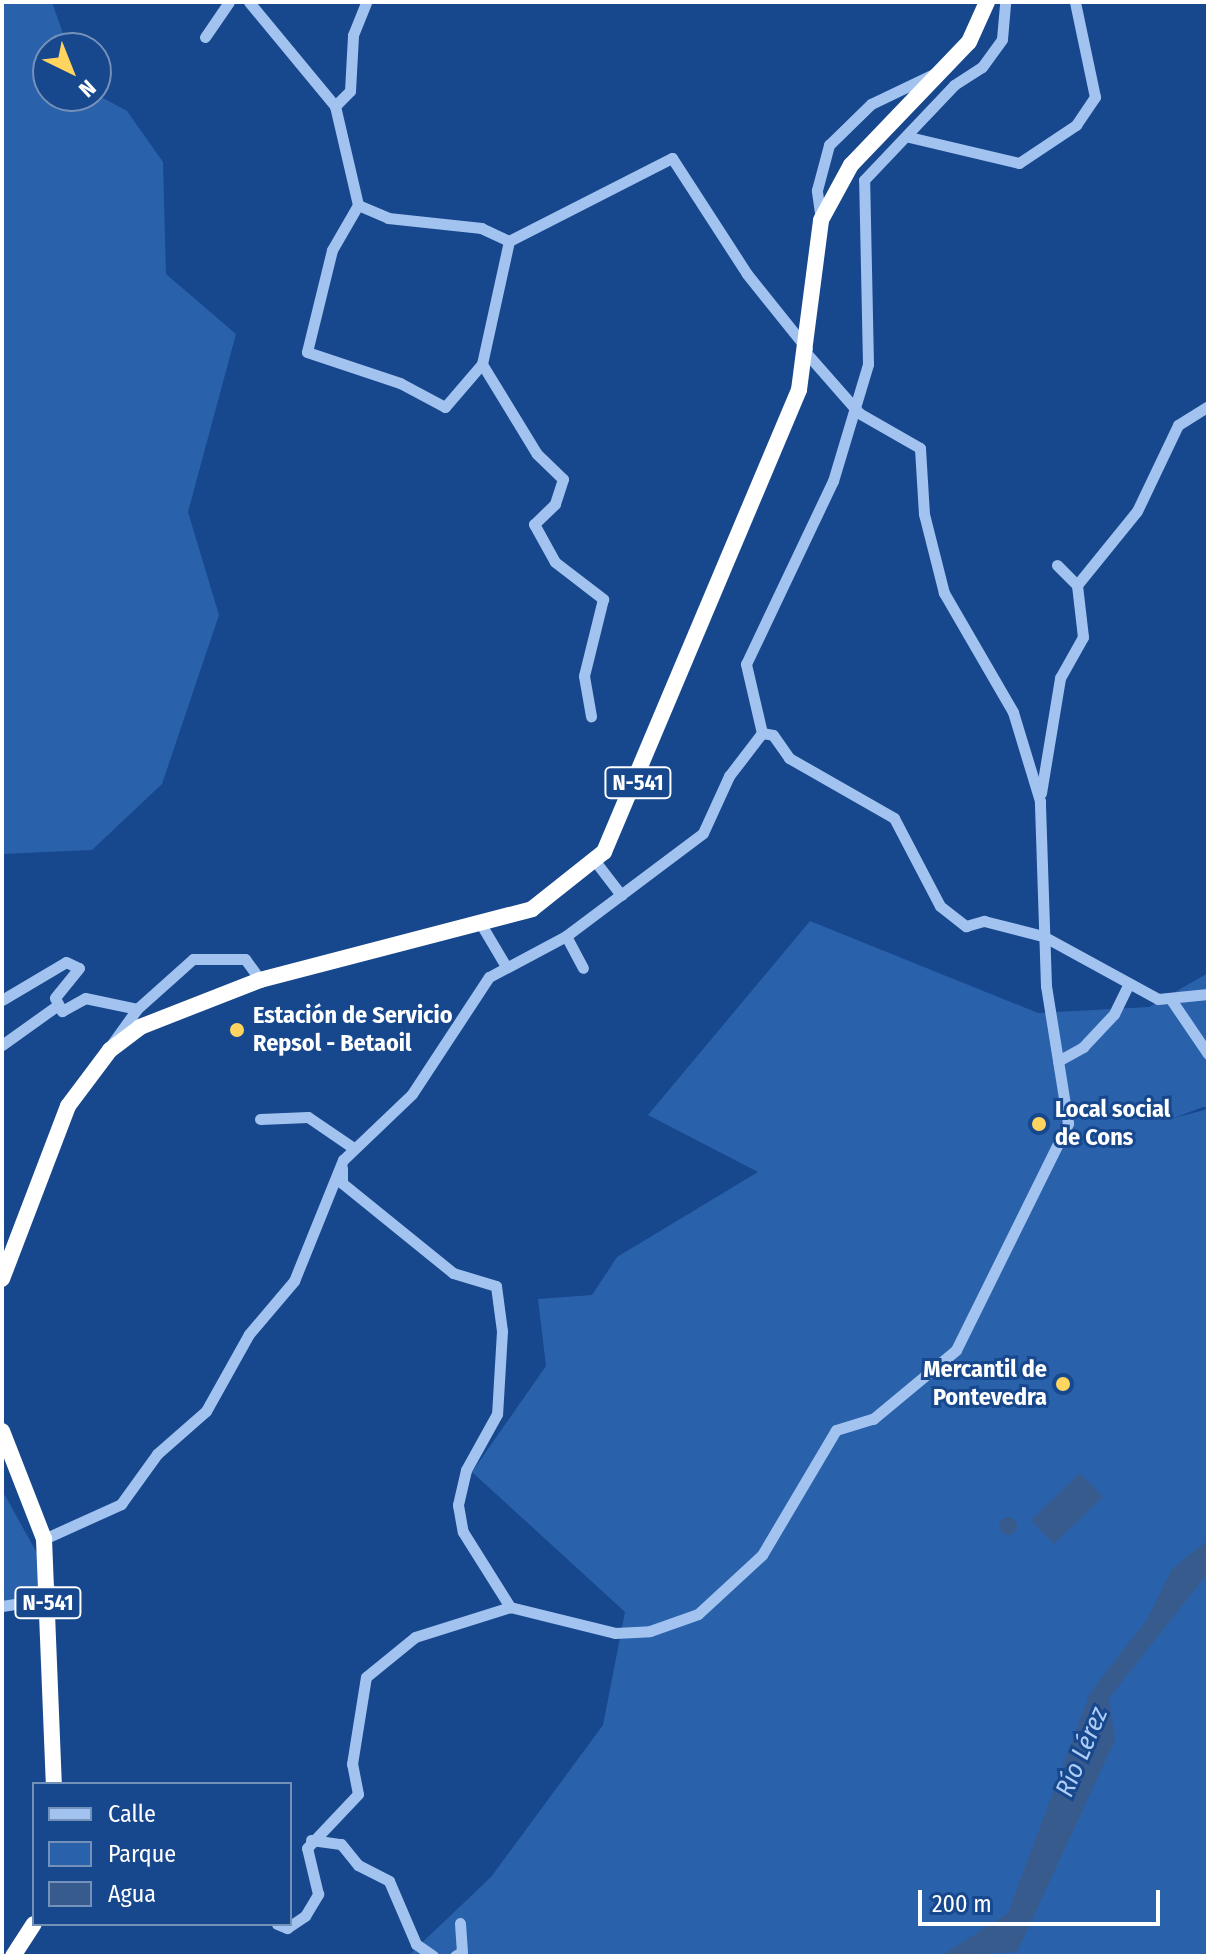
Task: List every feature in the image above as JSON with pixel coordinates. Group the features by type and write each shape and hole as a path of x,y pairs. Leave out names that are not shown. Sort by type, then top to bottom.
{"highway":[{"name":"N-541","path":"2,1279 50,1143 110,1050 196,1000 260,980 482,926 532,909 595,861 628,809 808,352 821,220 851,165 947,68 987,2"},
{"name":"N-541","path":"2,1431 44,1539 54,1782"},
{"path":"13,1956 33,1926"}],"street":[{"path":"205,37 229,2"},
{"path":"249,2 335,106 341,121 358,205 332,250 307,352 400,383 445,407 482,364 509,241"},
{"path":"341,121 350,91 353,35 366,2"},
{"path":"762,733 746,664 833,481 852,405 868,364 872,310 864,180 1002,39 1005,2"},
{"path":"909,137 1019,163 1076,125 1095,97 1075,2"},
{"path":"821,220 817,190 829,145 871,104 947,68"},
{"path":"335,106 350,91"},
{"path":"509,241 672,158 747,274 852,405 920,448 924,514 944,593 1013,712 1040,801"},
{"path":"358,205 388,218 481,228 509,241"},
{"path":"482,364 537,454 563,479 555,504 534,524 555,562 603,599 584,676 591,716"},
{"path":"1077,585 1137,511 1178,425 1208,406"},
{"path":"311,1840 358,1794 352,1764 366,1677 415,1637 510,1607 615,1633 650,1631 698,1614 752,1567 836,1430 882,1412 956,1350 1068,1123 1043,936 1040,801 1060,678 1083,637 1077,585 1057,565"},
{"path":"44,1539 121,1504 157,1454 206,1411 249,1334 294,1281 343,1160 352,1147 412,1094 504,963 566,936 695,844 729,776 762,733"},
{"path":"762,733 773,735 789,758 894,818 940,906 966,926 984,921 1043,936 1129,983 1172,1001 1208,1054"},
{"path":"595,861 621,895"},
{"path":"482,926 504,963"},
{"path":"566,936 583,968"},
{"path":"110,1050 137,1009 193,959 245,959 260,980"},
{"path":"2,1000 74,962 77,975 55,1007 2,1045"},
{"path":"1058,1061 1083,1047 1114,1014 1129,983"},
{"path":"1172,1001 1208,994"},
{"path":"55,1007 100,999 137,1009"},
{"path":"260,1119 308,1117 352,1147"},
{"path":"343,1160 345,1187 453,1273 496,1286 502,1331 497,1414 466,1470 458,1505 463,1532 510,1607"},
{"path":"2,1606 47,1599"},
{"path":"292,1925 305,1916 318,1894 311,1840"},
{"path":"311,1840 341,1844 358,1865 389,1881 416,1944 433,1956"},
{"path":"455,1956 462,1952 460,1923"}],"green space":[{"path":"2,2 52,2 62,32 32,32 32,112 112,112 112,103 127,111 163,162 166,274 236,334 188,512 219,615 162,784 92,850 2,854"},
{"path":"810,921 1038,1013 1149,1007 1208,973 1208,1108 1174,1118 1208,1109 1208,1956 408,1956 491,1877 603,1725 625,1612 472,1472 546,1366 538,1299 592,1295 617,1257 758,1172 648,1115"},
{"path":"2,1490 57,1589 2,1605"}],"water":[{"path":"1080,1473 1103,1497 1054,1544 1031,1520"},
{"path":"1004,1517 1012,1517 1017,1526 1015,1533 1004,1535 999,1530 999,1522"},
{"name":"Río Lérez","path":"1208,1540 1208,1573 1109,1698 1115,1740 1017,1952 941,1956 1008,1913 1090,1693 1148,1618 1172,1569"}],"place":[{"name":"Estación de Servicio Repsol - Betaoil","path":"237,1030"},
{"name":"Local social de Cons","path":"1039,1124"},
{"name":"Mercantil de Pontevedra","path":"1063,1384"}]}
